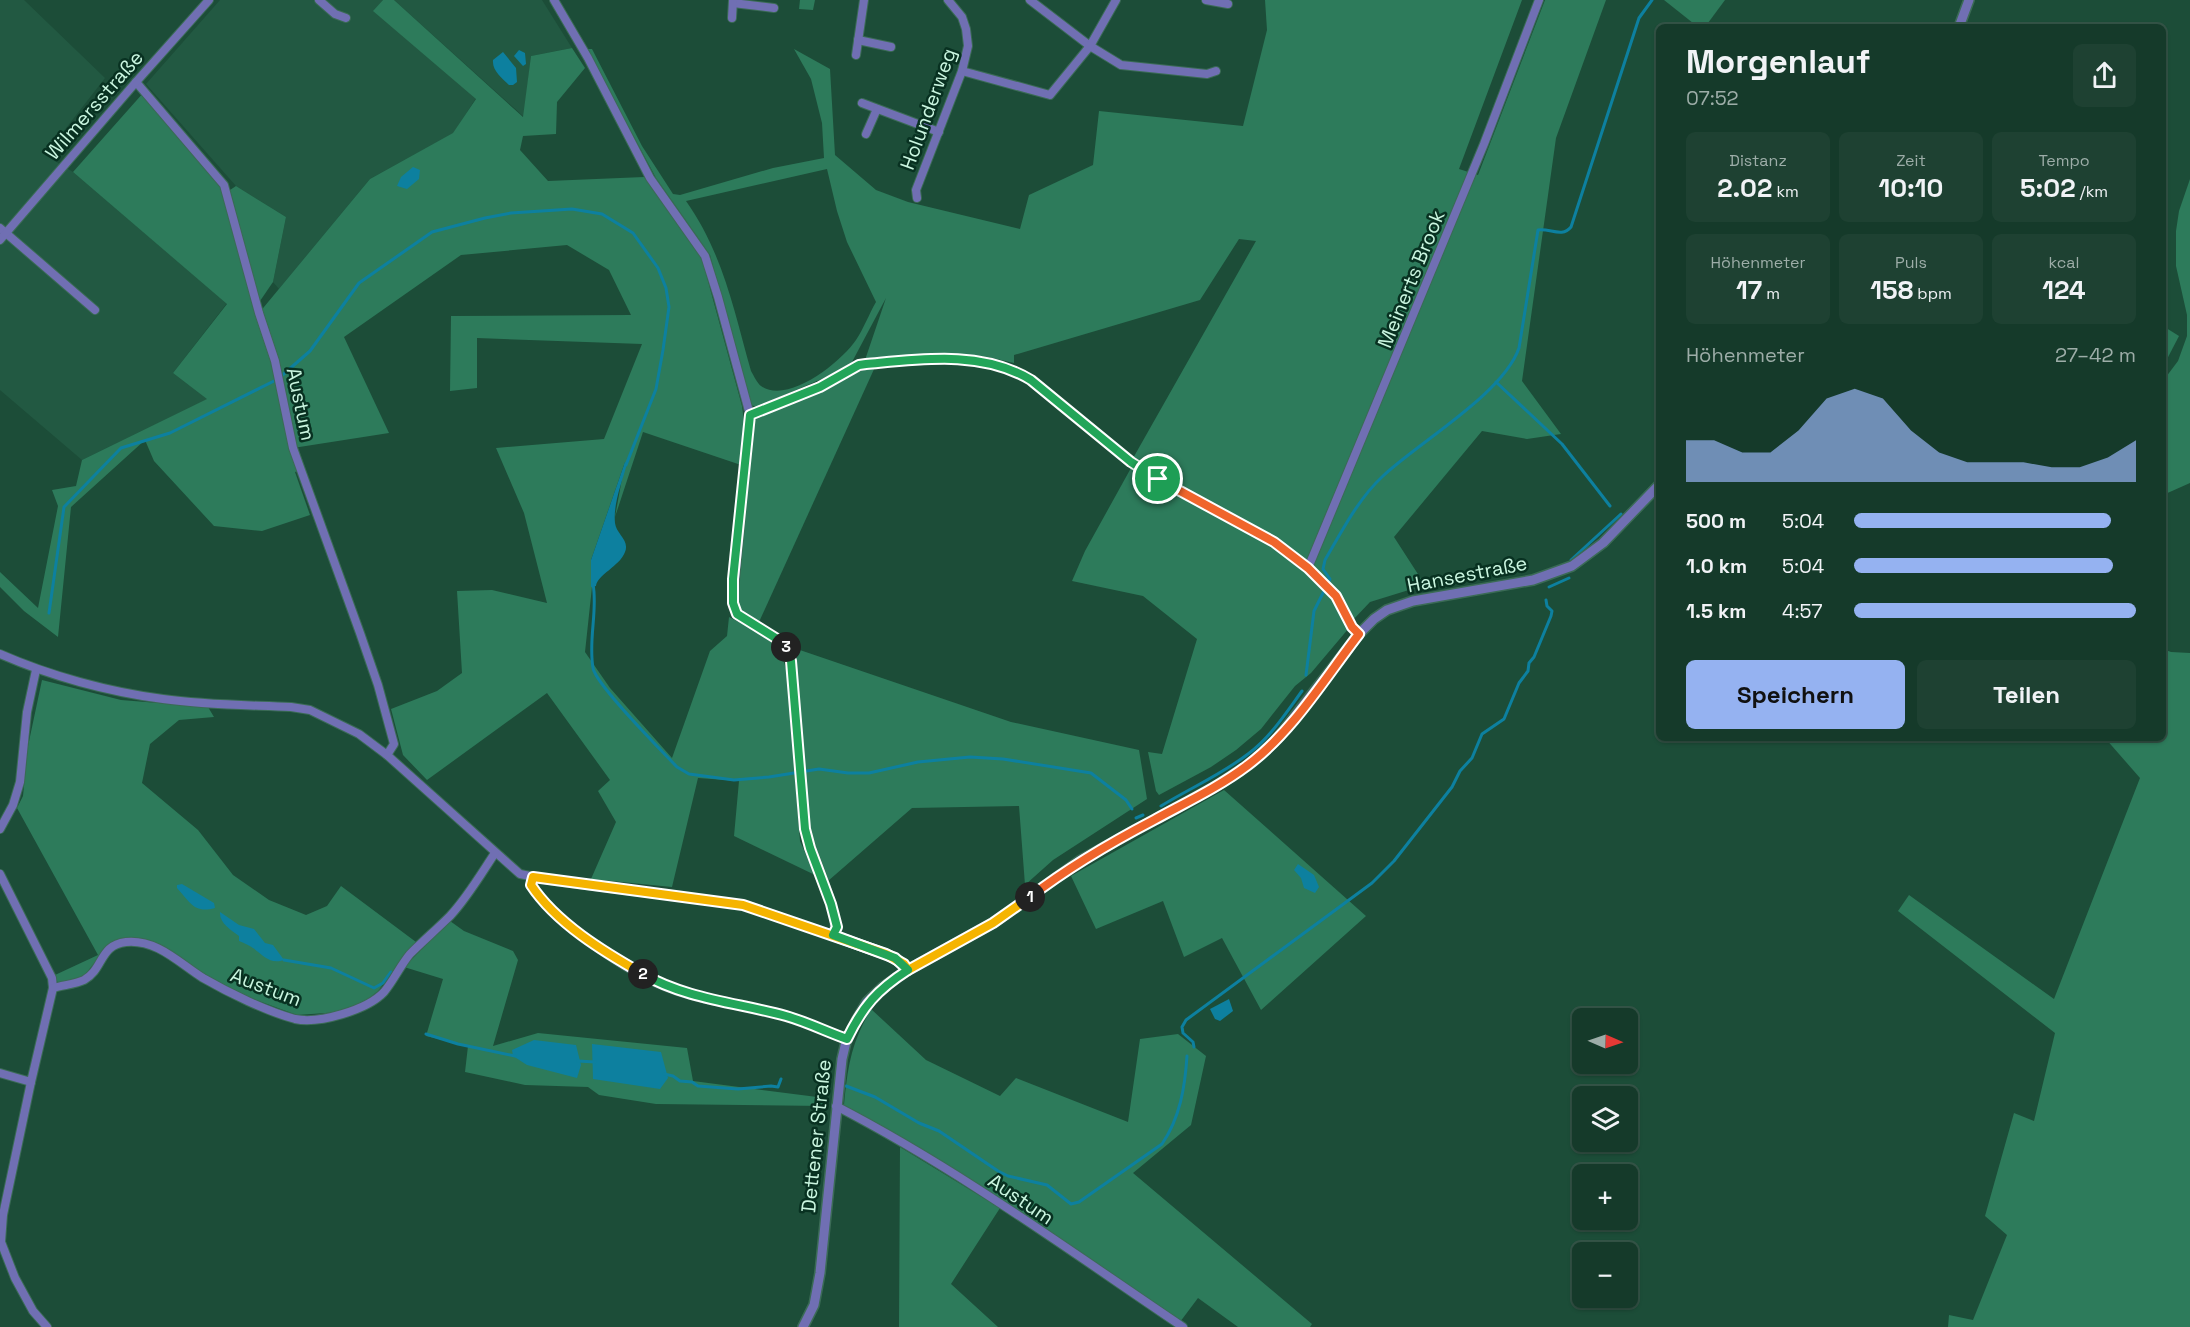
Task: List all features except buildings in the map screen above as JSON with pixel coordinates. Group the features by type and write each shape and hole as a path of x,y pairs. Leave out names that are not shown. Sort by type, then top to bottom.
{"street":[{"name":"Wilmersstraße","path":"95,310 2,234 209,0"},
{"path":"319,0 335,14 346,18"},
{"path":"554,0 588,58 650,178 705,256 750,415 733,579 733,603 737,614 782,642 791,661 805,829 831,904 837,927 833,935"},
{"path":"856,55 864,0"},
{"name":"Holunderweg","path":"917,198 916,190 962,71 969,45 962,16 948,0"},
{"path":"1030,0 1090,46 1121,65 1207,74 1216,71"},
{"path":"962,71 1050,95 1090,46 1116,0"},
{"path":"1206,0 1228,4"},
{"name":"Meinerts Brook","path":"1308,568 1484,144 1539,0"},
{"path":"1960,24 1969,0"},
{"path":"732,18 733,2 774,8"},
{"path":"858,40 891,47"},
{"name":"Austum","path":"136,82 224,185 259,313 275,362 293,448 378,685 394,744 387,755"},
{"path":"862,103 939,132"},
{"path":"867,134 877,109"},
{"path":"750,415 820,387 859,365 946,359 993,363 1013,369 1031,380 1143,471 1274,542 1308,568 1336,596 1352,627 1359,634"},
{"name":"Hansestraße","path":"908,970 993,923 1081,860 1216,786 1250,764 1281,734 1359,634 1374,620 1398,605 1533,580 1572,566 1603,543 1656,488"},
{"path":"0,654 36,670 164,700 310,710 359,734 387,755 520,874 743,905 895,958 908,970"},
{"path":"0,829 14,805 20,782 27,712 36,670"},
{"name":"Austum","path":"53,988 85,979 99,963 106,949 115,944 128,942 145,944 168,953 202,977 239,997 297,1019 339,1015 365,1007 384,992 401,965 451,915 495,853"},
{"path":"0,874 52,978 53,988 1,1228 1,1242 15,1278 33,1311 47,1327"},
{"path":"533,877 531,885 541,900 594,945 660,984 696,995 788,1016 847,1039"},
{"name":"Dettener Straße","path":"803,1327 814,1305 820,1273 836,1106 847,1039 867,1002 883,987 908,970"},
{"path":"0,1073 31,1082"},
{"name":"Austum","path":"836,1106 999,1204 1183,1327"}],"shaded area":[{"path":"0,0 24,0 105,78 45,155 73,172 227,303 173,373 208,399 82,460 0,390"},
{"path":"220,0 383,0 374,11 476,98 454,133 370,179 279,289 273,282 286,217 236,186 146,84"},
{"path":"383,0 394,0 523,117 531,56 572,48 585,68 557,102 556,134 523,136 520,150 548,181 644,177 702,259 742,406 744,421 741,465 643,432 615,517 625,462 591,560 592,587 585,652 610,688 672,758 710,651 727,636 729,617 755,630 780,649 787,672 800,841 815,875 734,836 739,781 698,778 672,887 591,879 616,822 598,791 610,780 547,693 427,780 403,755 391,709 437,691 462,673 457,591 492,590 547,603 524,513 496,448 604,439 642,344 477,338 477,388 450,391 451,316 631,315 609,270 567,245 461,255 344,337 389,433 293,448 301,470 295,472 310,515 262,531 214,526 154,461 145,440 71,507 58,637 24,611 0,587 0,572 38,608 58,506 52,490 76,486 82,460 207,399 173,373 227,304 73,172 144,92 224,185 259,313 370,179 453,133 476,99 373,11"},
{"path":"394,0 542,0 572,48 531,56 524,117"},
{"path":"800,0 815,0 813,10 799,9"},
{"path":"1265,0 1522,0 1459,169 1478,175 1545,0 1606,0 1556,138 1522,381 1561,434 1527,439 1482,431 1394,537 1425,585 1370,602 1352,621 1338,594 1276,540 1132,460 1256,241 1239,239 1200,300 1014,355 1014,363 988,357 955,354 865,360 886,298 852,362 833,374 757,407 751,405 710,255 656,178 587,49 592,49 642,146 673,194 680,195 773,168 824,158 822,123 811,79 794,49 830,69 835,155 876,190 908,202 1020,229 1029,195 1093,165 1099,111 1243,126 1267,30","holes":["827,169 847,242 876,302 856,340 839,359 826,369 799,386 785,390 772,390 761,386 751,371 733,305 718,262 699,221 686,201"]},
{"path":"1664,0 1725,0 1707,24 1694,24"},
{"path":"2190,179 2190,483 2166,494 2166,377 2178,361 2187,336 2187,315 2176,266 2176,231 2179,211"},
{"path":"236,186 286,217 273,282 260,301 230,190"},
{"path":"2166,328 2179,336 2166,361"},
{"path":"875,367 759,622 739,611 735,602 754,421 760,416 861,371"},
{"path":"1131,468 1273,544 1306,570 1334,598 1349,628 1311,673 1295,686 1261,729 1211,767 1159,795 1156,791 1148,752 1162,754 1197,639 1143,596 1072,581 1085,551"},
{"path":"794,648 1011,722 1139,750 1147,799 1053,860 1025,885 1019,806 912,808 828,881 810,839"},
{"path":"2166,650 2190,653 2190,1327 1948,1327 1949,1315 1973,1320 2007,1235 1985,1216 2014,1113 2034,1121 2055,1033 1898,911 1909,895 2054,999 2140,778 2108,741 2166,741"},
{"path":"42,680 121,700 208,707 214,717 179,720 150,744 142,783 198,830 233,875 269,900 306,915 327,906 341,886 416,942 378,991 362,1004 340,1012 297,1015 242,995 201,972 166,948 121,939 110,943 84,976 58,984 55,975 98,955 17,808 23,796 28,746"},
{"path":"1224,790 1366,916 1261,1010 1222,938 1184,957 1163,901 1096,929 1071,876"},
{"path":"450,921 464,931 513,951 518,960 493,1046 538,1033 687,1048 693,1081 825,1098 825,1106 656,1104 599,1095 588,1087 525,1085 465,1072 468,1046 426,1036 443,979 404,967"},
{"path":"871,1009 926,1060 1000,1096 1016,1078 1128,1122 1140,1039 1178,1034 1206,1056 1191,1125 1133,1173 1312,1324 1310,1327 1238,1327 1198,1298 1180,1322 904,1141 844,1105 852,1055 859,1033"},
{"path":"900,1147 1000,1208 951,1284 998,1327 899,1327"}],"water":[{"path":"519,50 525,53 526,64 523,66 514,56"},
{"path":"503,52 516,68 517,82 513,85 509,85 494,68 493,60"},
{"path":"413,167 420,170 419,179 407,189 397,186 401,177"},
{"path":"625,462 627,464 615,508 615,523 626,544 625,552 618,562 600,578 596,586 591,587 591,560"},
{"path":"1298,864 1314,875 1319,887 1315,893 1304,888 1301,878 1294,870"},
{"path":"182,884 214,903 215,908 202,909 193,906 177,888 177,885"},
{"path":"220,912 239,925 254,929 265,943 273,945 284,960 271,960 239,941 239,936 223,923"},
{"path":"1229,999 1233,1011 1220,1021 1215,1019 1210,1009"},
{"path":"534,1040 576,1045 581,1065 577,1078 527,1065 513,1056 512,1050"},
{"path":"592,1044 661,1052 668,1078 660,1089 593,1079"}],"waterway":[{"path":"1306,675 1314,611 1330,579 1323,569 1325,560 1351,516 1383,476 1496,383 1510,365 1519,348 1538,230 1564,232 1571,227 1639,18 1652,0"},
{"path":"49,613 64,507 121,448 170,433 278,379 310,351 359,283 432,232 485,218 511,213 572,209 602,214 633,233 658,268 666,288 669,307 663,350 656,389 626,465"},
{"path":"1496,382 1562,444 1610,506"},
{"path":"1571,560 1621,514"},
{"path":"1549,587 1569,578"},
{"path":"593,584 592,657 593,668 597,676 644,733 677,767 689,774 734,780 819,769 869,773 918,762 970,757 1003,759 1091,773 1126,800 1132,809"},
{"path":"1194,1047 1193,1042 1183,1033 1182,1027 1186,1020 1372,883 1394,861 1452,787 1460,771 1472,758 1482,734 1504,719 1519,683 1528,671 1529,663 1534,657 1551,616 1552,611 1547,606 1546,600"},
{"path":"1161,806 1238,762 1256,748 1277,725 1302,691"},
{"path":"1136,818 1143,815"},
{"path":"284,960 331,968 374,988 383,983 391,972"},
{"path":"426,1034 458,1044 515,1056"},
{"path":"846,1086 875,1097 919,1123 939,1131 1008,1176 1047,1185 1071,1204 1079,1202 1162,1144 1177,1113 1185,1079 1187,1056"},
{"path":"578,1061 595,1062"},
{"path":"664,1074 698,1086 738,1089 778,1087 781,1079"}],"route":[{"path":"1158,479 1131,462 1031,380 1013,369 993,363 946,359 859,365 820,387 750,415 733,579 733,603 737,614 782,642 791,661 805,829 831,904 837,927 833,935 895,958 908,970 883,987 867,1002 847,1039 788,1016 696,995 660,984 594,945 541,900 531,885 533,877 743,905 766,912 833,935 886,954 895,958 904,964 908,970 993,923 1081,860 1236,774 1277,739 1359,634 1352,627 1336,596 1308,568 1274,542 1158,479"}]}
